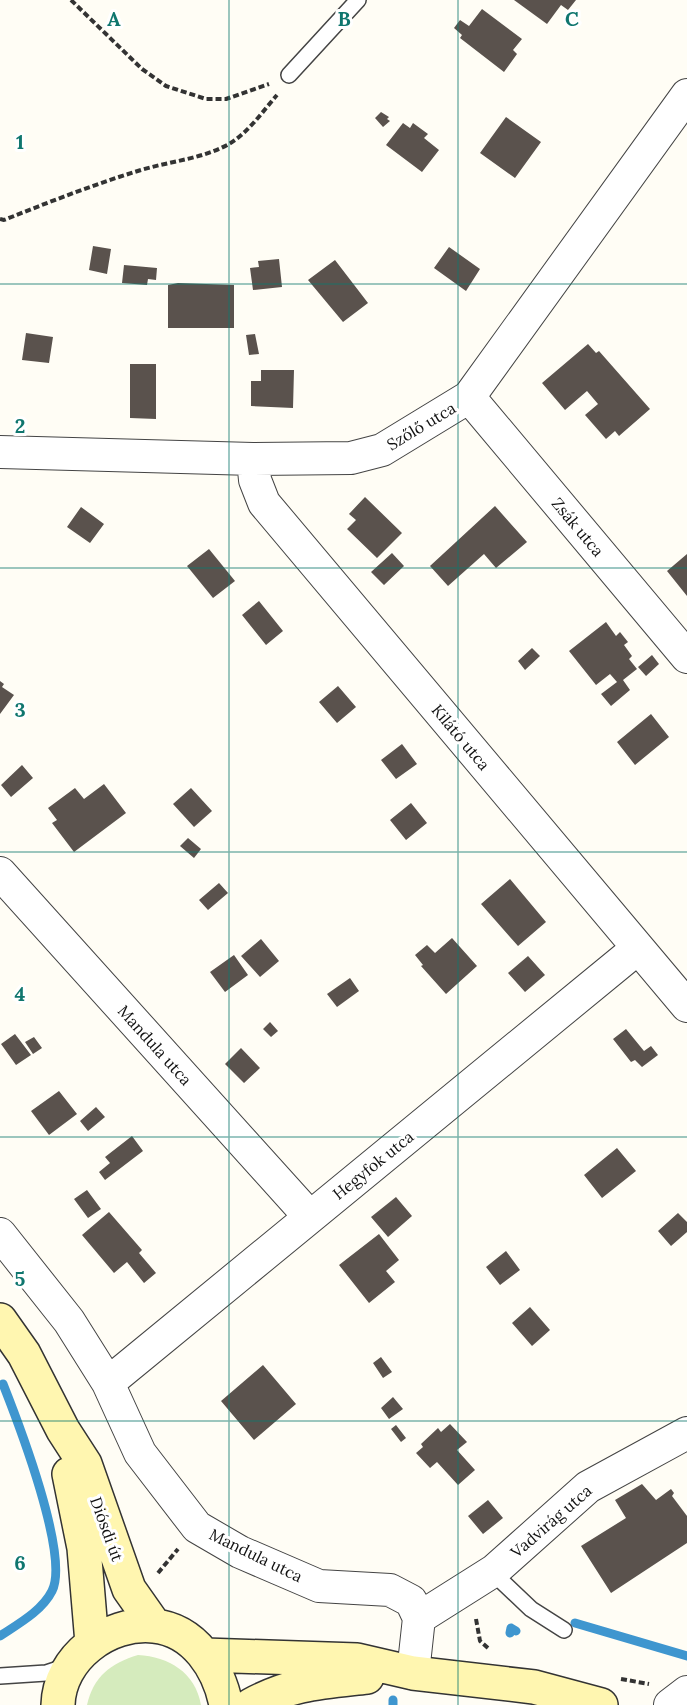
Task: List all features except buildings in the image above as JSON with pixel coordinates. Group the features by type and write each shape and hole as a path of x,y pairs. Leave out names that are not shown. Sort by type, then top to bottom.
{"main road":[{"name":"Diósdi út","path":"0,1320 29,1363 63,1430 85,1464 129,1589 154,1626"},
{"name":"Diósdi út","path":"63,1430 84,1548 82,1653"},
{"path":"57,1705 62,1683 82,1653 116,1632 154,1626 191,1642 205,1655 216,1670 226,1705"},
{"path":"205,1655 357,1660 413,1673 534,1687 601,1705"},
{"path":"251,1705 279,1690 321,1681 413,1673"}],"street":[{"name":"Szőlő utca","path":"0,452 253,459 351,458 382,450 469,397 687,95"},
{"name":"Zsák utca","path":"469,397 687,657"},
{"name":"Kilátó utca","path":"253,459 255,480 264,503 687,1006"},
{"name":"Mandula utca","path":"0,873 310,1217"},
{"name":"Hegyfok utca","path":"108,1383 638,948"},
{"name":"Mandula utca","path":"0,1234 69,1321 108,1383 140,1453 197,1527 240,1552 320,1586 390,1590 411,1601 419,1618"},
{"name":"Vadvirág utca","path":"419,1618 492,1572 588,1487 687,1432"},
{"path":"413,1673 419,1618"},
{"path":"664,1693 687,1692"}],"lane":[{"path":"289,75 358,0"},
{"path":"492,1572 531,1609 564,1630"},
{"path":"0,1676 46,1674 82,1653"}],"path":[{"path":"71,0 142,69 166,86 206,99 226,99 289,75"},
{"path":"0,219 4,220 74,192 144,169 192,158 232,143 257,120 289,75"},
{"path":"150,1581 197,1527"},
{"path":"458,1594 476,1614 480,1641 491,1650"},
{"path":"618,1678 664,1693"}],"green space":[{"path":"138,1655 160,1659 179,1668 193,1684 201,1705 87,1705 94,1686 105,1672 119,1662"}],"waterway":[{"path":"0,1636 42,1605 52,1591 56,1574 54,1549 40,1489 3,1384"},
{"path":"575,1623 687,1656"},
{"path":"510,1633 511,1628 516,1631"},
{"path":"393,1700 393,1705"}]}
